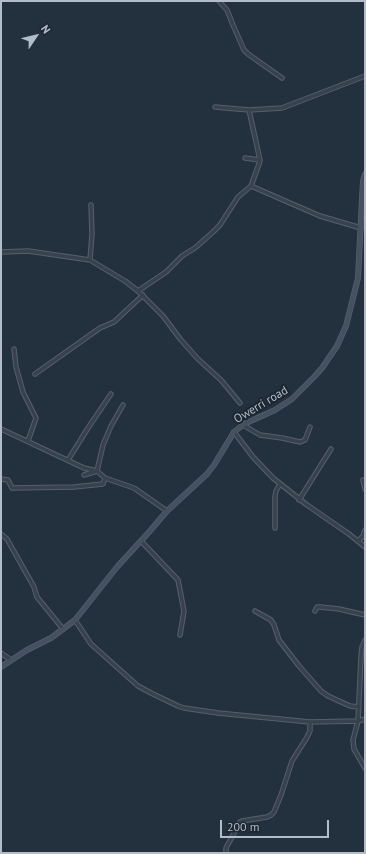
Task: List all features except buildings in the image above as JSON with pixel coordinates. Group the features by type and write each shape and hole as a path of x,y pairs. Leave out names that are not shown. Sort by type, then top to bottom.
{"main road":[{"name":"Owerri road","path":"1,667 27,650 51,638 75,620 117,567 167,511 214,465 234,432 243,425 275,410 292,399 322,368 334,350 346,326 358,278 365,174"}],"street":[{"path":"219,1 227,10 244,50 282,78"},
{"path":"215,107 249,110 282,108 365,76"},
{"path":"138,290 166,272 182,256 195,248 213,232 220,225 238,196 252,186 260,160 249,110"},
{"path":"245,158 260,160"},
{"path":"252,186 320,216 361,228"},
{"path":"90,260 92,234 91,206"},
{"path":"1,252 28,251 90,260 125,280 138,290 164,316 181,340 198,359 221,380 240,403"},
{"path":"35,374 100,328 114,322 143,295"},
{"path":"14,350 16,367 23,392 36,418 28,442"},
{"path":"68,460 111,394"},
{"path":"97,471 103,445 111,426 123,405"},
{"path":"243,425 260,435 300,442 305,440 310,427"},
{"path":"1,429 84,468 97,471 105,478 134,488 167,511"},
{"path":"234,432 253,457 273,478 299,500 365,547"},
{"path":"299,500 331,449"},
{"path":"84,475 97,471"},
{"path":"1,479 8,480 12,488 74,487 103,484 105,478"},
{"path":"363,480 365,489"},
{"path":"275,528 275,497 276,490 280,484"},
{"path":"358,541 363,536 365,530"},
{"path":"1,534 7,539 34,587 37,597 63,628"},
{"path":"141,541 178,580 184,611 180,635"},
{"path":"315,611 317,607 320,607 346,610 365,615"},
{"path":"255,611 271,620 279,640 321,691 328,696 350,706 359,707"},
{"path":"75,620 91,644 138,686 178,706 184,708 310,722 358,721 365,719"},
{"path":"365,640 362,647 361,657 358,721 353,740 354,749 365,768"},
{"path":"1,653 11,660"},
{"path":"226,853 226,848 242,821 267,817 274,812 292,761 310,731 310,722"}]}
